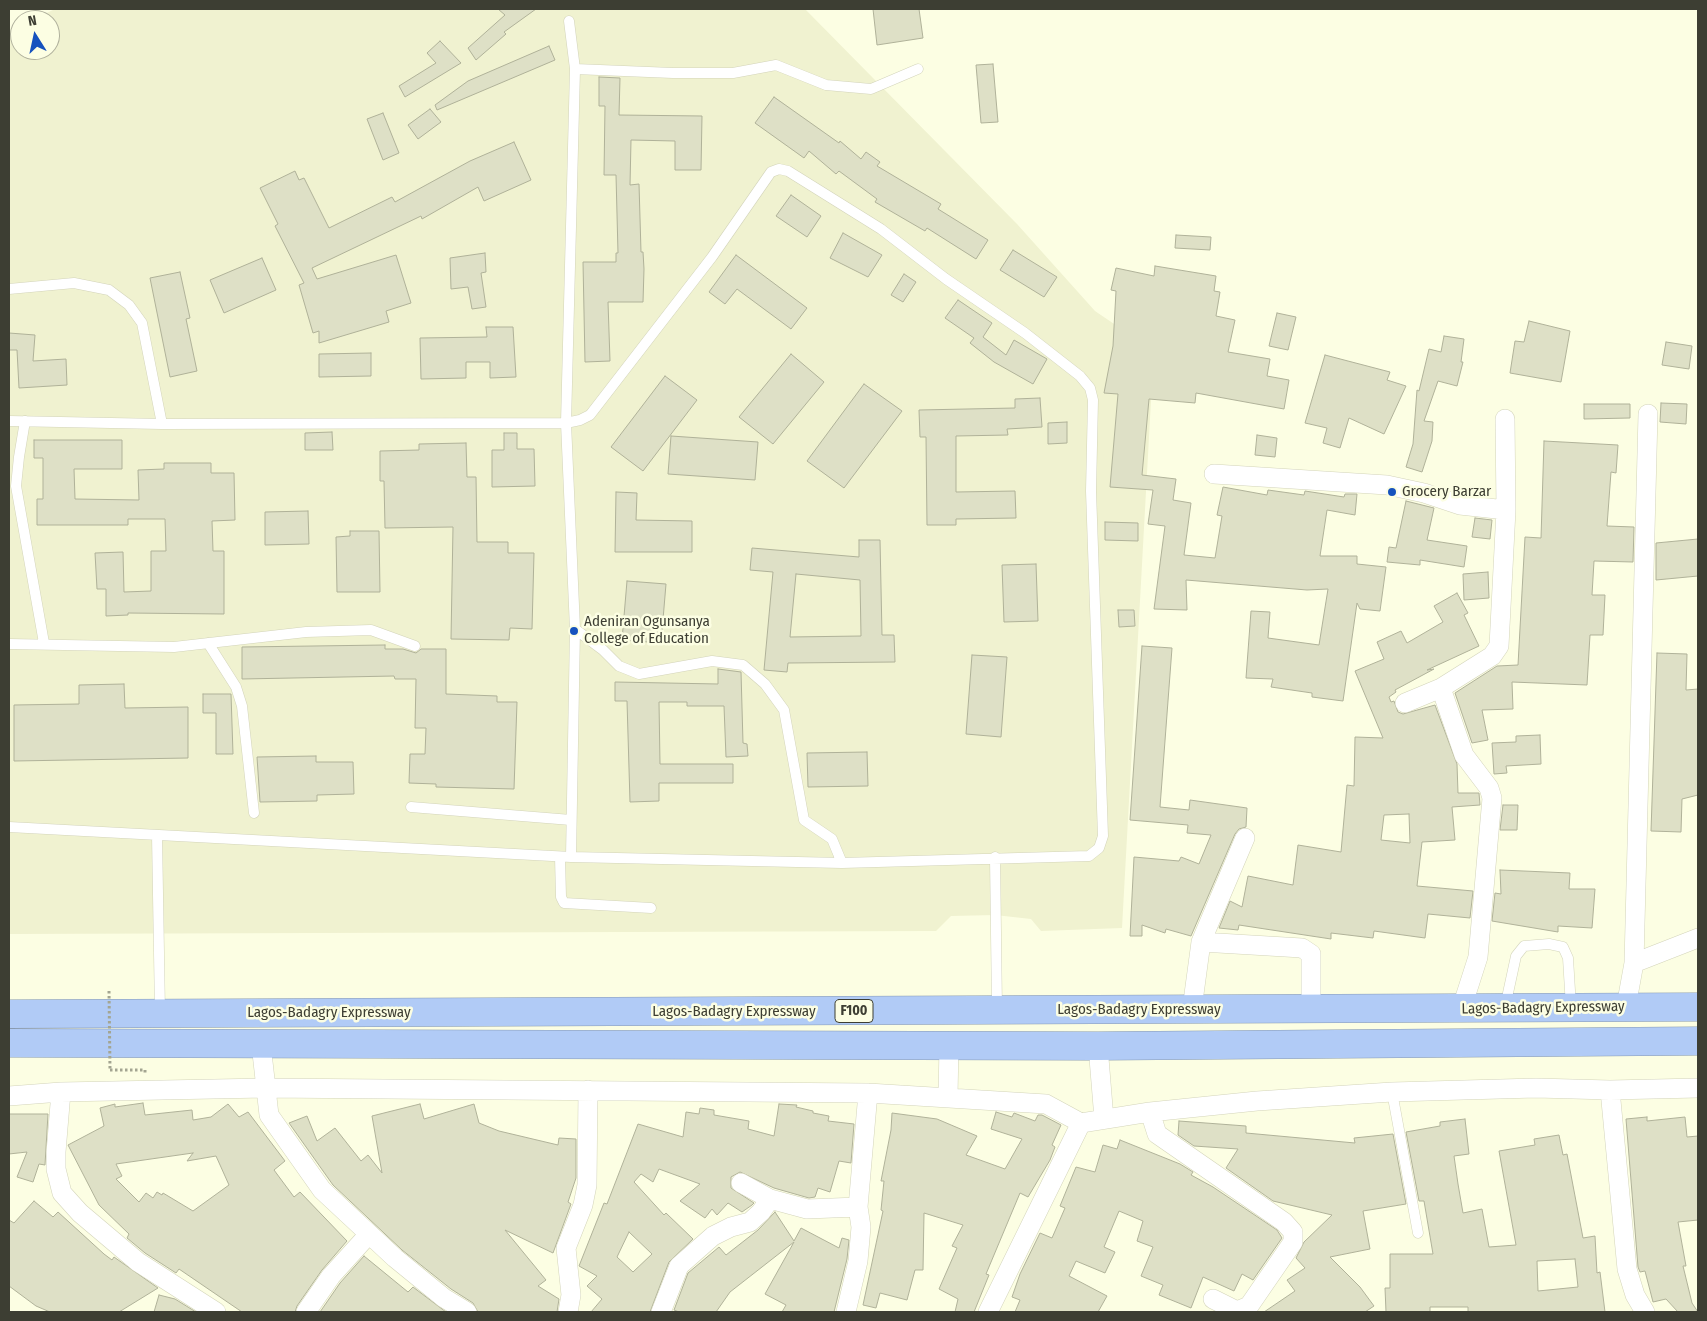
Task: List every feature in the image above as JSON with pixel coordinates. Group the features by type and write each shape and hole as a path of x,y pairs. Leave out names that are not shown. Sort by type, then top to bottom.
{"highway":[{"name":"Lagos-Badagry Expressway","path":"9,1014 1192,1009 1461,1010 1626,1006 1698,1007"},
{"name":"Lagos-Badagry Expressway","path":"9,1043 1098,1046 1698,1041"}],"street":[{"path":"1626,1006 1634,963 1648,414"},
{"path":"1405,704 1441,688 1492,656 1499,646 1506,510 1504,419"},
{"path":"1214,474 1387,486 1424,493 1460,504 1506,510"},
{"path":"1441,688 1464,755 1489,788 1492,798 1478,957 1461,1010"},
{"path":"1192,1009 1201,942 1244,838"},
{"path":"1634,963 1698,938"},
{"path":"1201,942 1302,948 1311,954 1310,1010"},
{"path":"261,1044 269,1115 322,1190 416,1275 467,1312"},
{"path":"948,1045 948,1097"},
{"path":"1098,1046 1104,1119"},
{"path":"9,1096 61,1092 265,1088 367,1091 588,1090 868,1094 1046,1104 1081,1123 1150,1112 1257,1101 1392,1092 1536,1088 1610,1090 1698,1088"},
{"path":"568,1312 571,1296 566,1248 583,1205 587,1185 588,1090"},
{"path":"1610,1090 1627,1268 1635,1295 1645,1312"},
{"path":"61,1092 56,1170 62,1193 80,1213 138,1262 216,1312"},
{"path":"846,1312 858,1261 861,1227 858,1207 868,1094"},
{"path":"1150,1112 1157,1134 1284,1222 1293,1232 1294,1242 1250,1306 1238,1311 1213,1299"},
{"path":"994,1310 1081,1123"},
{"path":"741,1183 770,1199 807,1209 858,1207"},
{"path":"661,1312 679,1266 713,1236 731,1227 750,1222 762,1212 770,1199"},
{"path":"306,1312 331,1276 369,1234"}],"lane":[{"path":"569,21 574,69 566,423 576,629 571,858"},
{"path":"574,69 673,73 733,73 776,65 826,85 871,89 918,69"},
{"path":"9,421 162,424 566,423 580,420 590,414 712,257 771,172 779,169 788,170 881,229 946,279 1025,333 1080,376 1090,388 1093,400 1091,491 1103,836 1100,848 1089,856 996,857 842,863 571,858 9,827"},
{"path":"9,289 74,283 109,290 129,305 142,323 162,424"},
{"path":"26,421 18,457 16,486 44,644"},
{"path":"576,629 603,650 619,666 639,674 712,661 743,665 765,684 784,710 804,820 832,839 842,863"},
{"path":"9,644 174,647 306,632 371,630 415,646"},
{"path":"208,644 236,687 242,706 254,813"},
{"path":"411,807 572,820"},
{"path":"157,836 160,1014"},
{"path":"560,857 561,897 564,903 651,908"},
{"path":"996,857 997,1011"},
{"path":"1505,1008 1516,956 1524,946 1548,944 1563,947 1568,958 1572,1007"},
{"path":"1392,1092 1418,1233"}],"path":[{"path":"109,991 110,1070 145,1070"}],"shaded area":[{"name":"Adeniran Ogunsanya College of Education","path":"805,9 1017,224 1095,311 1123,330 1154,346 1122,928 1041,931 1031,919 995,915 951,916 936,931 9,934 9,32 10,60 60,60 60,10 53,10"}],"building":[{"path":"498,9 536,9 504,32 506,34 476,60 468,48 505,15"},
{"path":"873,9 919,9 923,38 877,45"},
{"path":"440,41 461,63 405,97 399,86 436,63 427,53"},
{"path":"549,46 555,60 437,110 435,105 468,81"},
{"path":"993,64 998,122 981,123 976,65"},
{"path":"599,77 620,78 619,115 702,116 701,170 675,170 675,141 631,140 630,185 639,184 641,252 643,252 644,269 643,302 608,302 610,361 585,362 583,262 616,262 616,253 618,253 616,175 604,175 605,106 599,106"},
{"path":"774,97 839,143 840,141 861,159 866,152 880,162 877,166 941,204 938,209 988,240 976,259 927,228 925,231 875,202 877,199 839,171 836,174 809,151 804,158 755,123"},
{"path":"430,109 441,122 418,139 408,125"},
{"path":"383,113 399,153 383,160 367,119"},
{"path":"514,142 531,180 484,201 478,187 422,219 421,216 312,268 317,279 396,255 411,303 386,311 389,322 319,343 319,331 313,333 299,285 304,283 275,226 278,224 260,188 295,171 299,180 304,178 329,228 392,197 395,202 470,161"},
{"path":"791,195 821,216 807,237 776,216"},
{"path":"843,233 882,255 868,277 830,258"},
{"path":"1176,235 1211,237 1210,250 1175,248"},
{"path":"1013,250 1057,277 1044,297 1000,270"},
{"path":"485,253 486,272 481,273 486,307 472,309 468,287 451,289 450,258"},
{"path":"736,255 807,308 791,329 737,289 725,304 709,292"},
{"path":"262,258 276,290 224,313 210,280"},
{"path":"1155,266 1216,276 1214,291 1220,292 1216,316 1235,320 1228,352 1270,359 1267,376 1289,380 1284,409 1196,393 1195,403 1149,399 1142,475 1176,479 1173,500 1191,503 1184,555 1215,558 1222,516 1217,515 1223,487 1267,495 1268,490 1304,495 1305,491 1344,497 1345,494 1357,494 1355,515 1327,510 1320,556 1357,556 1357,564 1386,567 1380,611 1360,609 1357,603 1343,701 1312,697 1312,693 1271,687 1273,679 1246,678 1251,611 1270,612 1268,638 1319,645 1328,589 1307,590 1186,580 1187,610 1154,609 1165,526 1148,524 1153,490 1110,487 1118,394 1104,393 1113,346 1116,291 1111,290 1116,268 1154,276"},
{"path":"180,272 190,318 186,319 197,371 170,377 150,278"},
{"path":"904,274 916,282 903,302 891,295"},
{"path":"958,300 992,323 983,337 1006,355 1014,340 1047,359 1033,384 994,362 970,343 974,338 945,318"},
{"path":"1277,313 1296,317 1288,350 1269,346"},
{"path":"1529,321 1570,331 1561,382 1510,373 1515,341 1524,342"},
{"path":"486,327 513,327 516,377 490,378 490,362 466,362 466,378 421,379 420,338 487,337"},
{"path":"9,333 35,335 33,361 66,359 67,385 19,388 17,350 9,350"},
{"path":"1444,336 1464,339 1461,362 1463,362 1457,386 1438,381 1424,421 1433,422 1432,441 1422,472 1406,467 1413,444 1417,390 1419,391 1429,349 1441,352"},
{"path":"1666,342 1692,346 1689,369 1662,365"},
{"path":"371,353 371,376 319,377 319,354"},
{"path":"791,354 824,382 773,444 739,417"},
{"path":"1325,355 1390,372 1387,380 1406,386 1384,434 1349,418 1340,448 1323,443 1327,428 1305,423"},
{"path":"665,376 697,400 643,471 611,447"},
{"path":"864,384 902,411 844,488 807,461"},
{"path":"1040,398 1042,427 1007,429 1008,435 956,436 956,492 1015,491 1016,518 956,519 956,525 927,525 926,437 920,437 919,410 1015,408 1015,399"},
{"path":"1661,403 1687,404 1686,424 1660,422"},
{"path":"1584,404 1630,404 1630,418 1584,419"},
{"path":"1067,422 1067,443 1048,444 1048,423"},
{"path":"332,432 333,450 305,450 305,433"},
{"path":"504,433 517,433 517,449 534,449 535,486 492,487 492,450 504,450"},
{"path":"1257,435 1277,438 1275,457 1255,455"},
{"path":"671,436 758,442 755,480 668,474"},
{"path":"34,440 122,440 122,469 74,469 75,499 139,500 138,470 164,469 164,463 211,463 211,473 234,473 235,520 212,521 213,551 224,551 224,614 128,613 128,615 106,616 106,589 97,589 95,553 123,552 124,592 151,591 151,551 166,551 165,519 128,519 128,525 37,525 37,499 43,499 43,458 34,458"},
{"path":"1544,441 1618,445 1616,473 1611,472 1607,526 1634,527 1633,562 1594,561 1592,595 1605,595 1603,635 1590,635 1587,685 1512,682 1513,709 1482,710 1488,740 1472,743 1455,693 1497,666 1518,665 1525,537 1541,538"},
{"path":"466,443 467,477 476,477 477,542 508,542 508,553 534,553 532,629 510,628 509,640 451,639 453,527 385,528 384,481 380,481 380,451 419,450 419,444"},
{"path":"616,492 637,493 636,520 692,521 692,552 615,552"},
{"path":"1406,501 1434,508 1427,540 1467,546 1464,567 1420,560 1420,565 1387,562 1389,547 1396,548"},
{"path":"308,511 309,544 265,545 265,512"},
{"path":"1475,518 1492,520 1490,539 1472,537"},
{"path":"1105,522 1138,523 1138,541 1105,540"},
{"path":"350,531 379,531 380,592 337,592 336,537 350,536"},
{"path":"1698,539 1698,576 1656,580 1656,543"},
{"path":"859,540 880,540 882,635 894,635 895,662 788,663 787,672 764,670 773,572 750,570 752,548 859,557","holes":["796,574 860,580 861,636 790,637"]},
{"path":"1036,564 1038,621 1004,622 1002,565"},
{"path":"1488,572 1489,598 1464,600 1463,574"},
{"path":"627,581 666,584 661,643 622,640"},
{"path":"1457,593 1468,613 1464,615 1479,646 1427,670 1434,669 1395,690 1396,692 1389,697 1391,702 1394,701 1398,712 1403,714 1435,705 1457,764 1458,793 1479,793 1480,805 1452,807 1455,840 1422,842 1417,886 1473,891 1470,918 1428,914 1425,938 1374,931 1373,938 1331,933 1331,939 1239,925 1238,930 1219,928 1230,901 1242,907 1248,876 1293,885 1298,845 1341,852 1347,785 1354,786 1355,737 1383,738 1355,671 1384,659 1377,642 1401,631 1407,643 1443,622 1434,606","holes":["1409,814 1410,843 1381,840 1384,815"]},
{"path":"1118,610 1134,610 1135,626 1119,627"},
{"path":"385,645 385,649 403,649 416,653 421,649 446,649 446,694 497,696 497,702 517,702 514,789 436,787 436,784 409,783 410,754 425,754 426,728 415,728 416,679 395,679 394,676 242,679 242,647"},
{"path":"1142,646 1172,648 1160,807 1189,810 1190,800 1247,808 1246,827 1239,829 1235,834 1191,936 1166,929 1165,933 1142,925 1142,936 1130,936 1134,857 1179,861 1181,857 1199,864 1211,835 1187,833 1188,825 1130,820"},
{"path":"1657,653 1687,654 1686,690 1698,689 1698,795 1682,799 1681,832 1651,831"},
{"path":"972,655 1007,657 1001,737 966,734"},
{"path":"718,669 741,672 743,743 747,744 748,756 726,757 724,706 687,706 687,702 659,702 660,764 733,764 733,783 659,783 659,801 630,802 627,701 615,701 615,682 718,684"},
{"path":"124,684 125,708 188,707 188,758 14,761 14,705 79,704 79,685"},
{"path":"203,694 231,694 233,754 216,754 216,713 203,713"},
{"path":"1540,735 1541,764 1506,766 1507,773 1494,774 1492,743 1516,742 1516,736"},
{"path":"867,752 868,786 808,787 807,753"},
{"path":"316,756 316,762 353,762 354,794 317,795 317,801 260,802 257,757"},
{"path":"1503,805 1518,805 1517,830 1500,830"},
{"path":"1500,870 1570,873 1569,889 1595,889 1592,928 1558,926 1558,932 1492,921 1495,893 1501,894"},
{"path":"143,1103 145,1115 192,1110 193,1120 211,1117 228,1104 239,1117 248,1112 285,1161 274,1170 294,1197 300,1192 347,1241 322,1270 297,1306 295,1312 242,1312 179,1269 176,1273 145,1253 127,1238 129,1234 99,1205 68,1145 104,1126 100,1108 115,1104 115,1107","holes":["193,1153 187,1161 216,1156 229,1185 193,1211 163,1193 162,1195 157,1192 153,1198 146,1193 139,1202 116,1179 122,1176 116,1164"]},
{"path":"420,1104 424,1119 474,1104 479,1123 499,1131 558,1145 559,1138 576,1139 576,1178 568,1202 571,1204 553,1253 505,1230 546,1280 538,1286 559,1299 557,1312 478,1312 473,1303 451,1289 402,1250 333,1185 289,1123 307,1116 317,1141 335,1128 361,1161 368,1155 382,1173 372,1116"},
{"path":"779,1104 797,1105 796,1107 813,1111 813,1113 829,1116 828,1121 854,1124 851,1163 839,1161 830,1192 818,1188 815,1197 809,1198 774,1188 740,1172 731,1177 731,1188 754,1203 742,1212 728,1203 717,1215 712,1209 705,1218 680,1201 700,1184 659,1169 653,1182 641,1174 634,1182 664,1215 666,1213 693,1239 669,1262 650,1312 591,1312 602,1299 587,1286 597,1276 579,1266 604,1203 607,1204 638,1124 683,1137 686,1112 699,1114 700,1108 714,1110 714,1115 749,1121 748,1129 774,1136","holes":["629,1232 652,1254 633,1272 617,1257"]},
{"path":"996,1112 1012,1117 1014,1113 1035,1121 1038,1115 1042,1115 1061,1125 1052,1145 1055,1147 1050,1160 1028,1197 1020,1193 986,1274 989,1275 974,1312 955,1312 958,1299 939,1289 957,1248 952,1246 963,1225 924,1213 923,1270 915,1270 907,1300 880,1293 876,1308 863,1305 883,1211 881,1210 884,1181 881,1181 891,1130 892,1113 937,1119 977,1136 966,1155 1005,1169 1022,1139 991,1129"},
{"path":"9,1114 48,1114 45,1165 39,1164 33,1182 17,1177 27,1152 9,1154"},
{"path":"1647,1117 1647,1121 1685,1117 1687,1137 1698,1136 1698,1220 1678,1222 1686,1266 1683,1266 1692,1303 1698,1312 1678,1312 1666,1299 1653,1302 1645,1271 1640,1272 1638,1267 1626,1119"},
{"path":"1465,1119 1469,1154 1454,1156 1463,1213 1482,1209 1489,1247 1516,1245 1499,1151 1535,1145 1534,1139 1559,1135 1563,1155 1567,1154 1583,1238 1595,1236 1597,1273 1600,1272 1605,1312 1468,1312 1468,1307 1430,1307 1430,1312 1386,1312 1385,1288 1390,1288 1390,1254 1433,1254 1424,1201 1419,1201 1406,1132 1440,1126 1440,1122","holes":["1575,1259 1578,1287 1538,1291 1537,1261"]},
{"path":"1179,1121 1246,1126 1246,1133 1355,1143 1354,1138 1393,1134 1406,1204 1363,1211 1370,1249 1330,1257 1360,1287 1374,1306 1365,1312 1264,1312 1295,1291 1287,1280 1305,1268 1296,1258 1304,1242 1332,1215 1273,1201 1226,1168 1238,1149 1194,1146 1178,1135"},
{"path":"1120,1140 1180,1164 1193,1172 1191,1175 1213,1187 1277,1230 1282,1238 1253,1280 1242,1274 1234,1291 1203,1277 1191,1308 1159,1295 1163,1285 1141,1276 1153,1247 1137,1241 1143,1221 1119,1211 1104,1247 1115,1252 1105,1273 1076,1261 1069,1276 1107,1296 1098,1312 1015,1312 1020,1300 1012,1297 1020,1274 1040,1233 1052,1238 1065,1208 1060,1206 1076,1167 1095,1172 1103,1145 1117,1149"},
{"path":"34,1201 53,1217 58,1212 104,1254 112,1260 114,1257 158,1288 119,1312 50,1312 36,1306 9,1286 9,1220 14,1223"},
{"path":"775,1212 794,1241 801,1228 839,1248 842,1238 849,1240 847,1259 834,1312 782,1312 786,1305 765,1294 794,1242 730,1292 716,1312 679,1312 674,1310 688,1273 719,1247 726,1255 758,1230"},
{"path":"364,1256 408,1292 413,1287 446,1312 320,1312 340,1283"},
{"path":"159,1295 175,1299 196,1312 154,1312"}],"place":[{"name":"Grocery Barzar","path":"1392,492"},
{"name":"Adeniran Ogunsanya College of Education","path":"574,631"}]}
